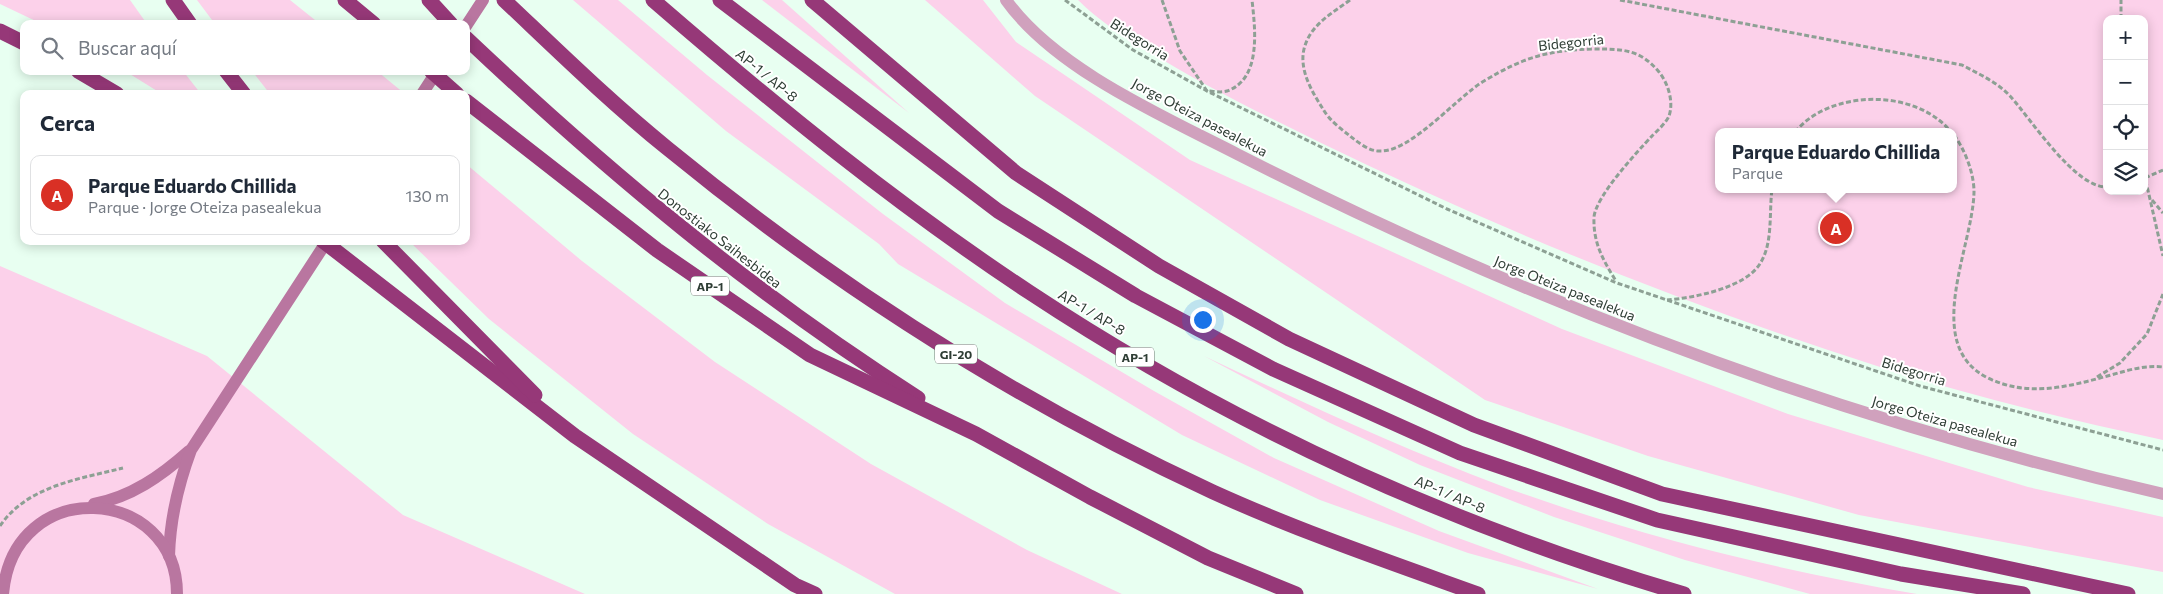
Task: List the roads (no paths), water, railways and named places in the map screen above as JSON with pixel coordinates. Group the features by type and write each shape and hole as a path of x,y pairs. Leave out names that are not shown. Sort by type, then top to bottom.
{"highway":[{"path":"172,0 187,20"},
{"path":"345,0 369,20"},
{"path":"428,0 447,20"},
{"name":"GI-20","path":"504,0 664,146 765,226 976,367 1087,428 1213,492 1348,548 1478,594"},
{"name":"AP-1 / AP-8","path":"653,0 826,144 942,232 1030,293 1125,351 1252,423 1378,482 1508,536 1684,594"},
{"path":"720,0 998,211 1136,296 1273,369 1460,453 1656,520 1901,574 2023,594"},
{"path":"812,0 1016,173 1151,261 1289,339 1465,420 1662,494 2128,594"},
{"path":"0,31 20,40"},
{"name":"Donostiako Saihesbidea","path":"470,42 630,188 742,276 862,362 976,434"},
{"path":"85,75 110,90"},
{"path":"229,75 241,90"},
{"path":"435,75 453,90"},
{"name":"AP-1","path":"470,104 657,250 810,355 976,434 1090,497 1208,558 1296,594"},
{"path":"330,245 575,436 795,585 814,594"},
{"path":"387,245 575,436"}],"street":[{"path":"470,20 483,0"},
{"name":"Jorge Oteiza pasealekua","path":"1006,0 1041,40 1068,60 1139,102 1320,196 1441,253 1573,309 1815,398 2054,468 2163,494"},
{"path":"425,90 434,75"},
{"path":"169,556 173,507 180,478 191,450 322,245"},
{"path":"3,594 5,575 14,550 31,529 54,514 110,500 147,484 191,450"},
{"path":"80,508 106,509 132,518 154,534 169,556 177,582 177,594"}],"place":[{"name":"Parque Eduardo Chillida","path":"1836,228"}]}
